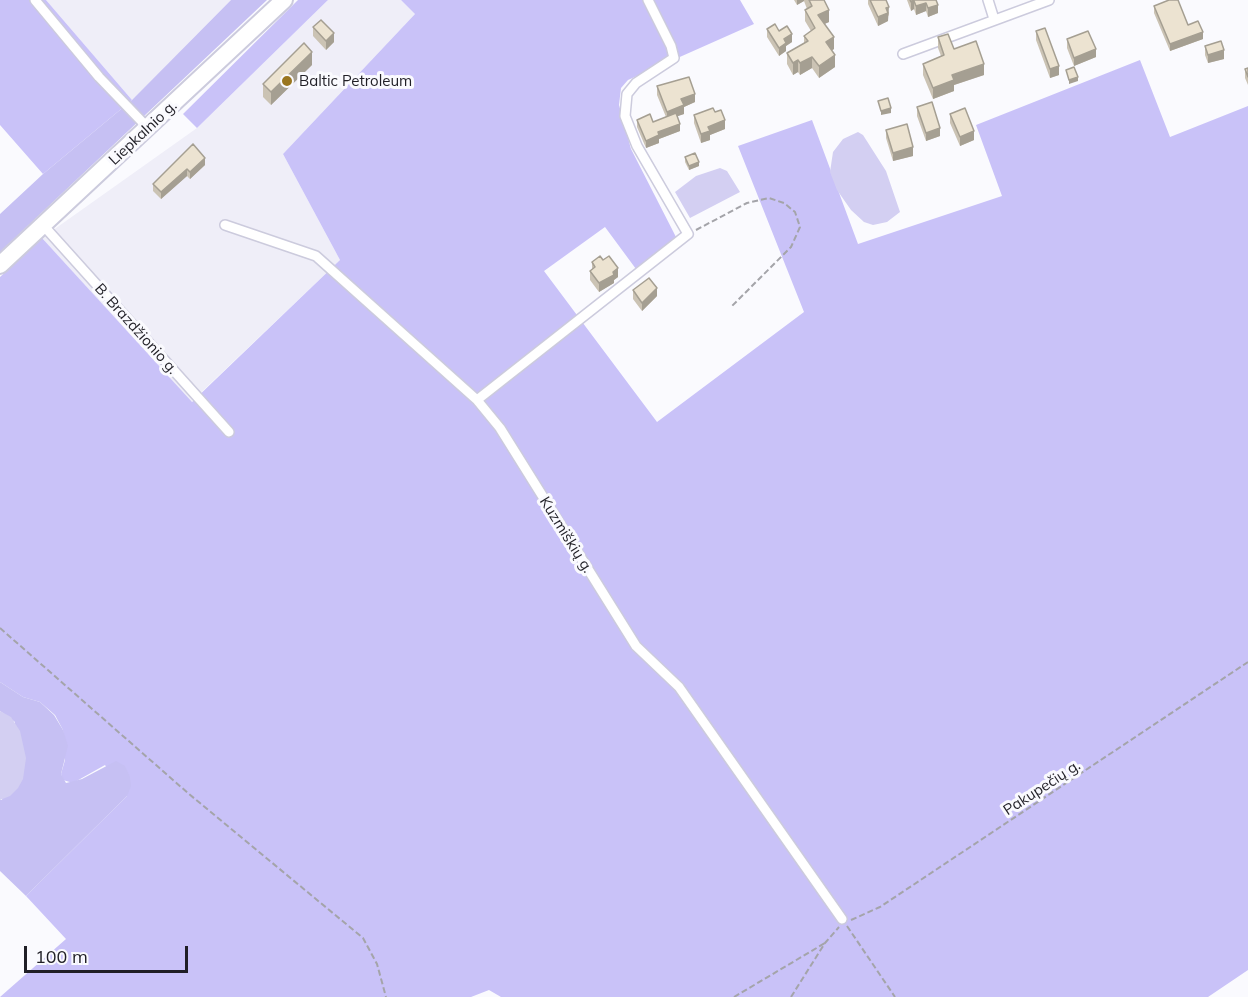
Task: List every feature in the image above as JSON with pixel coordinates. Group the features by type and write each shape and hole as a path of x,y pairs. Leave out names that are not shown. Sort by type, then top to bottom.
{"highway":[{"name":"Liepkalnio g.","path":"0,265 284,0"}],"street":[{"path":"35,0 99,77 148,128"},
{"path":"477,400 688,234 637,146 625,116 627,94 636,83 674,58 671,46 648,0"},
{"path":"988,0 994,19"},
{"path":"903,54 1049,0"},
{"name":"B. Brazdžionio g.","path":"43,225 229,432"},
{"name":"Kuzmiškių g.","path":"225,225 316,256 477,400 500,428 636,646 679,687 843,919"}],"path":[{"path":"688,234 747,203 758,200 769,198 784,203 795,212 800,227 791,247 732,306"},
{"path":"0,628 189,794 363,938 377,964 386,997"},
{"name":"Pakupečių g.","path":"843,919 851,920 880,907 1248,662"},
{"path":"791,997 825,943 838,930 843,919"},
{"path":"843,919 895,997"},
{"path":"734,997 825,943"}],"shaded area":[{"path":"0,0 46,0 132,100 43,174 0,125"},
{"path":"46,0 231,0 132,100"},
{"path":"231,0 267,0 0,252 0,214 43,174 132,100"},
{"path":"298,0 328,0 197,128 183,114"},
{"path":"328,0 401,0 415,14 283,154 340,260 191,402 42,238 197,128"},
{"path":"401,0 740,0 754,24 628,80 621,88 619,105 631,149 676,237 636,269 605,227 544,271 657,422 804,312 738,146 812,120 858,244 1002,196 976,125 1140,60 1170,137 1248,106 1248,970 1208,997 501,997 489,990 471,997 0,997 66,939 26,896 127,796 105,765 73,783 63,780 61,774 65,760 63,730 55,715 40,702 23,697 0,682 0,277 42,238 192,402 340,260 283,154 415,14"},
{"path":"858,132 863,135 886,171 900,212 887,222 873,225 864,222 851,210 837,190 830,172 833,152 843,139"},
{"path":"720,168 727,171 740,192 690,218 675,192 696,176"},
{"path":"0,682 23,697 40,702 54,715 63,730 68,746 61,774 66,783 82,779 116,761 125,766 130,777 131,786 127,796 26,896 0,871 0,800 2,800 15,722 0,711"},
{"path":"0,711 11,717 20,731 26,758 23,779 18,788 10,796 0,800"}],"building":[{"path":"809,0 824,0 829,10 818,15 834,37 826,42 835,55 819,66 812,57 800,63 798,60 793,63 787,53 808,41 804,36 815,28 805,10 812,6"},
{"path":"870,0 886,0 889,7 886,8 888,13 878,17"},
{"path":"910,0 936,0 938,5 928,8 926,3 916,6 914,1"},
{"path":"1169,0 1178,0 1188,25 1198,21 1203,32 1170,44 1154,6"},
{"path":"321,20 334,33 326,41 313,27"},
{"path":"775,24 779,31 787,26 792,34 784,39 786,43 779,48 767,29"},
{"path":"1045,28 1059,66 1050,69 1036,31"},
{"path":"1088,31 1096,49 1074,58 1067,39"},
{"path":"948,34 954,49 976,41 984,64 952,75 954,80 933,88 923,64 944,55 938,37"},
{"path":"1221,41 1224,50 1208,55 1205,46"},
{"path":"304,43 312,52 271,92 263,84"},
{"path":"1074,67 1078,77 1069,80 1066,70"},
{"path":"689,77 695,94 681,99 684,105 667,112 657,86"},
{"path":"888,98 891,108 881,111 878,101"},
{"path":"932,102 940,128 926,133 917,107"},
{"path":"713,108 715,112 721,110 725,120 708,127 710,131 701,134 694,115"},
{"path":"965,108 974,131 960,137 950,114"},
{"path":"676,113 680,124 658,132 659,135 646,141 637,120 650,114 653,122"},
{"path":"907,124 913,147 893,153 886,130"},
{"path":"193,144 205,158 190,172 187,169 161,192 153,184"},
{"path":"695,153 699,162 689,166 685,157"},
{"path":"600,256 603,260 609,256 618,268 613,272 614,275 599,283 590,271 595,267 592,262"},
{"path":"649,278 657,288 642,303 633,290"}],"place":[{"name":"Baltic Petroleum","path":"287,81"}]}
